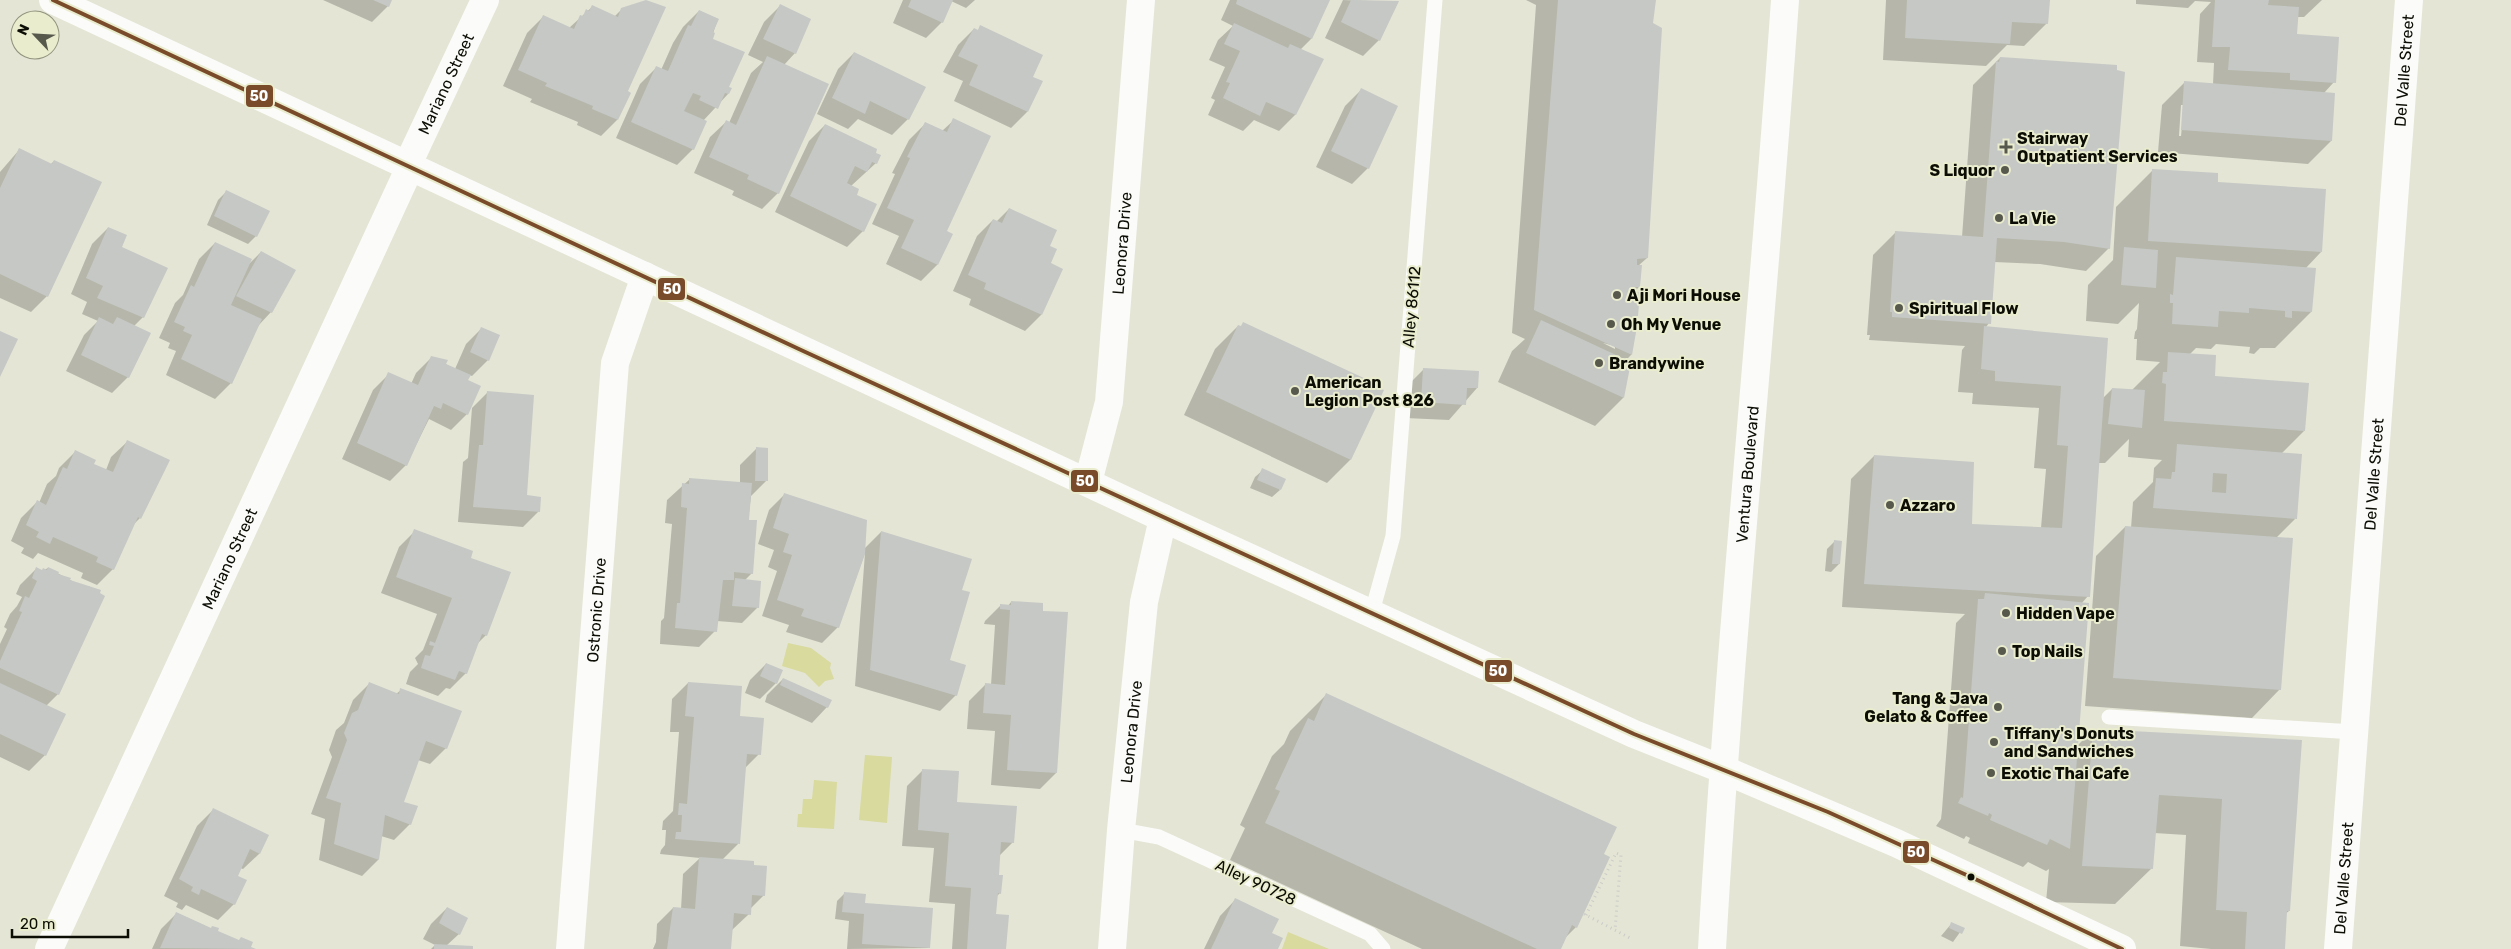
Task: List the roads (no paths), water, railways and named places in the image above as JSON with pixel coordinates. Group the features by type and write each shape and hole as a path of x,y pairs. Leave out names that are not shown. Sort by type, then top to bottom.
{"street":[{"path":"53,0 1163,518 1372,612 1634,734 1828,812 2122,949"},
{"name":"Mariano Street","path":"48,949 485,0"},
{"name":"Leonora Drive","path":"1088,482 1109,402 1141,0"},
{"name":"Ventura Boulevard","path":"1712,949 1722,769 1767,256 1785,0"},
{"name":"Del Valle Street","path":"2338,949 2409,0"},
{"name":"Ostronic Drive","path":"570,949 615,363 645,276"},
{"name":"Leonora Drive","path":"1112,949 1121,830 1144,602 1163,518"}],"lane":[{"name":"Alley 86112","path":"1372,612 1394,536 1434,0"},
{"path":"2109,717 2354,732"},
{"name":"Alley 90728","path":"1121,830 1159,837 1370,934 1383,949"}],"place":[{"name":"Stairway Outpatient Services","path":"2006,147"},
{"name":"S Liquor","path":"2005,170"},
{"name":"La Vie","path":"1999,218"},
{"name":"Aji Mori House","path":"1617,295"},
{"name":"Spiritual Flow","path":"1899,308"},
{"name":"Oh My Venue","path":"1611,324"},
{"name":"Brandywine","path":"1599,363"},
{"name":"American Legion Post 826","path":"1295,391"},
{"name":"Azzaro","path":"1890,505"},
{"name":"Hidden Vape","path":"2006,613"},
{"name":"Top Nails","path":"2002,651"},
{"name":"Tang & Java Gelato & Coffee","path":"1998,707"},
{"name":"Tiffany's Donuts and Sandwiches","path":"1994,742"},
{"name":"Exotic Thai Cafe","path":"1991,773"}]}
